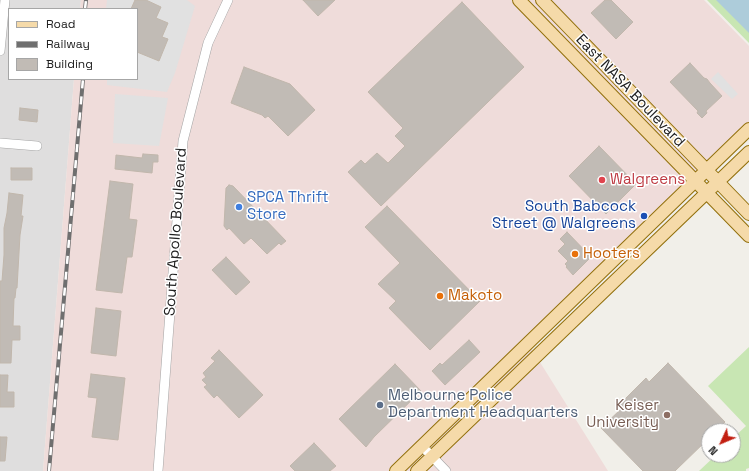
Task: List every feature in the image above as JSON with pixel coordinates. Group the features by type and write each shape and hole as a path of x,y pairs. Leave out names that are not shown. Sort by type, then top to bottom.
{"main road":[{"name":"East NASA Boulevard","path":"519,0 696,181"},
{"name":"East NASA Boulevard","path":"542,0 749,214"},
{"path":"396,471 749,129"},
{"path":"421,470 432,457 749,152"},
{"path":"696,181 749,236"}],"street":[{"path":"0,52 1,29 5,0"},
{"name":"South Apollo Boulevard","path":"158,471 183,141 208,43 228,0"},
{"path":"0,143 37,146"},
{"path":"422,446 446,471"},
{"path":"410,457 421,470"}],"shaded area":[{"path":"0,0 81,0 80,8 8,8 8,80 74,80 43,471 0,471"},
{"path":"81,0 704,0 749,46 749,129 528,343 608,471 43,471 74,80 138,80 138,8 80,8"},
{"path":"107,0 187,0 195,6 175,73 167,92 107,85 107,80 138,80 138,8 106,8"},
{"path":"718,72 738,94 732,99 711,79"},
{"path":"115,94 168,98 159,146 113,143"}],"green space":[{"path":"707,0 749,0 749,43"},
{"path":"749,347 749,468 746,469 746,471 699,471 708,463 741,463 741,431 746,426 708,386"}],"water":[{"path":"716,0 749,0 749,33"}],"building":[{"path":"135,0 146,0 161,7 156,18 168,23 162,37 168,39 159,61 138,52 138,8 131,8"},
{"path":"303,0 335,0 318,16"},
{"path":"605,0 611,0 633,22 616,39 591,13"},
{"path":"462,2 524,67 381,206 348,172 361,160 365,164 377,153 388,163 405,146 395,136 403,128 368,92"},
{"path":"690,63 722,96 706,111 707,113 702,118 697,113 698,111 670,82"},
{"path":"244,67 290,84 315,110 288,136 268,116 265,118 262,115 231,103"},
{"path":"20,108 38,110 37,122 19,120"},
{"name":"Walgreens","path":"599,146 636,184 606,214 569,176"},
{"path":"143,154 158,155 158,162 153,162 152,173 115,169 116,155 142,158"},
{"path":"11,168 32,168 32,180 11,180"},
{"path":"110,181 133,184 129,219 137,220 132,257 127,257 122,293 96,290"},
{"name":"SPCA Thrift Store","path":"229,185 233,186 286,241 281,245 279,243 267,254 251,238 244,244 229,228 227,230 224,226 226,188"},
{"path":"9,193 23,195 21,216 23,216 20,235 17,288 14,298 13,326 20,326 20,340 12,340 11,363 0,363 0,281 2,281 4,228"},
{"path":"387,206 480,301 430,350 389,308 396,301 378,284 400,263 365,227"},
{"name":"Hooters","path":"567,232 591,257 573,275 566,267 567,266 565,264 568,261 558,251 565,244 560,239"},
{"path":"226,257 250,282 236,295 212,270"},
{"path":"96,308 121,311 116,356 91,353"},
{"path":"469,340 480,352 445,385 432,371 440,363 442,365"},
{"path":"219,350 263,395 239,418 217,395 214,398 204,387 207,385 202,380 206,377 203,373 215,361 211,358"},
{"name":"Keiser University","path":"668,363 725,422 701,423 701,446 675,471 643,471 601,428 621,409 618,406 646,378 649,382"},
{"name":"Melbourne Police Department Headquarters","path":"395,364 421,391 374,437 366,447 339,419"},
{"path":"91,374 125,378 118,440 92,437 97,398 88,397"},
{"path":"0,375 8,375 7,392 14,392 14,407 0,407"},
{"path":"0,437 7,437 5,461 0,461"},
{"path":"314,443 336,466 330,471 295,471 290,466"}],"railway":[{"path":"85,8 86,0"},
{"path":"49,471 83,80"}],"place":[{"name":"Walgreens","path":"602,180"},
{"name":"SPCA Thrift Store","path":"239,207"},
{"name":"South Babcock Street @ Walgreens","path":"644,216"},
{"name":"Hooters","path":"575,254"},
{"name":"Makoto","path":"440,296"},
{"name":"Melbourne Police Department Headquarters","path":"380,405"},
{"name":"Keiser University","path":"667,415"}]}
